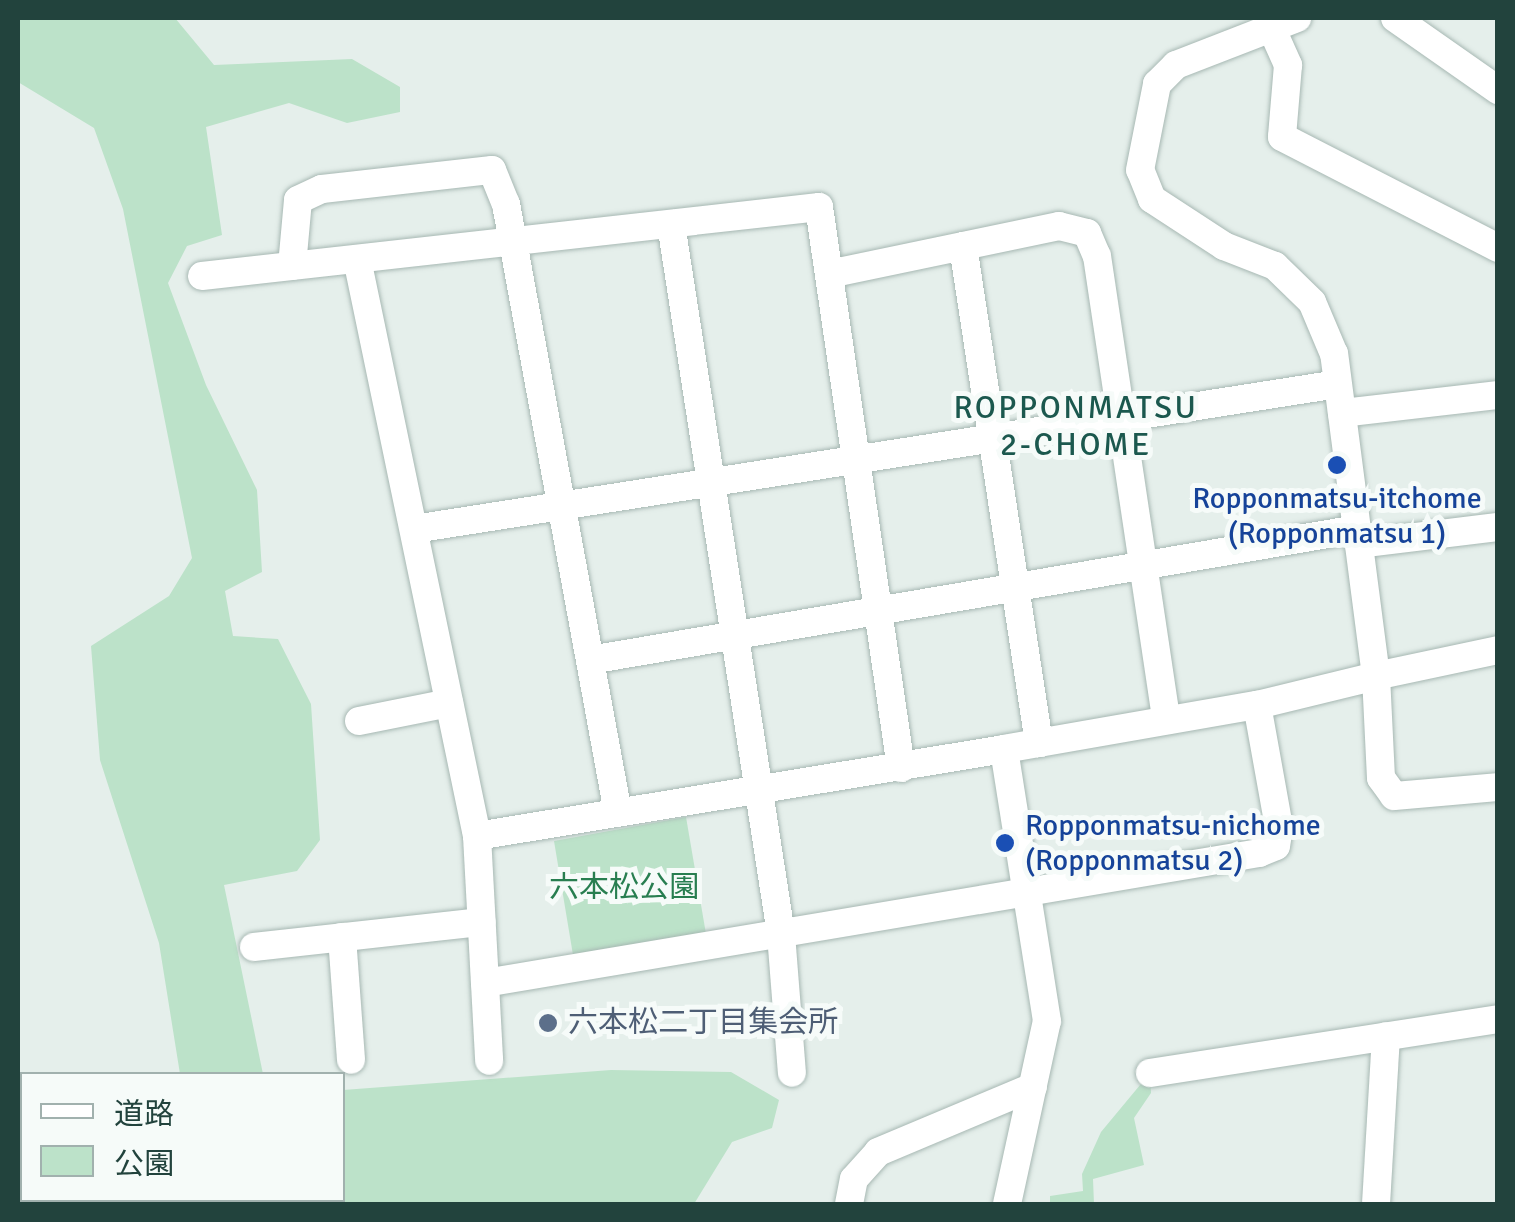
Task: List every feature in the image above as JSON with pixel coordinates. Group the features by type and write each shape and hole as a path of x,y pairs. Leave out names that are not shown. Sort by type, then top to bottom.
{"street":[{"path":"1395,18 1498,90"},
{"path":"1498,248 1282,136 1288,65 1284,22 1176,66 1157,84 1140,170 1152,199 1224,246 1275,266 1312,302 1334,354 1376,676 1381,778 1394,796 1498,787"},
{"path":"292,266 298,200 322,189 492,170 513,241 618,813"},
{"path":"202,276 819,207 900,768"},
{"path":"671,224 781,934 792,1073"},
{"path":"829,274 1059,226 1087,233 1097,256 1166,720"},
{"path":"963,246 1039,743"},
{"path":"358,258 477,836 489,1061"},
{"path":"414,529 1338,384"},
{"path":"1342,413 1498,395"},
{"path":"590,660 1143,566 1358,536 1498,527"},
{"path":"477,836 900,768 1257,704 1498,650"},
{"path":"359,721 450,702"},
{"path":"485,983 1235,859 1276,846 1279,826 1257,704"},
{"path":"1004,749 1047,1021 1007,1204"},
{"path":"254,947 482,922"},
{"path":"342,937 350,1060"},
{"path":"1150,1073 1498,1019"},
{"path":"1376,1204 1386,1036"},
{"path":"849,1204 854,1179 878,1152 1033,1087"}],"green space":[{"path":"18,18 175,18 214,65 352,59 400,87 400,112 347,123 289,103 206,127 222,235 187,246 168,283 206,385 257,490 262,572 225,591 233,636 278,639 311,704 320,840 297,871 224,885 263,1072 180,1072 159,943 100,760 91,646 169,596 192,558 123,209 94,128 18,82"},
{"name":"六本松公園","path":"686,817 706,934 573,955 554,841"},
{"path":"611,1070 731,1072 779,1100 772,1128 732,1142 694,1204 190,1204 345,1202 345,1090"},
{"path":"1150,1073 1151,1093 1134,1118 1144,1165 1093,1179 1094,1204 1050,1204 1050,1196 1083,1191 1082,1174 1101,1132"}],"place":[{"name":"Ropponmatsu-itchome (Ropponmatsu 1)","path":"1337,465"},
{"name":"Ropponmatsu-nichome (Ropponmatsu 2)","path":"1005,843"},
{"name":"六本松二丁目集会所","path":"548,1023"}],"district":[{"name":"ROPPONMATSU 2-CHOME","path":"1076,428"}]}
